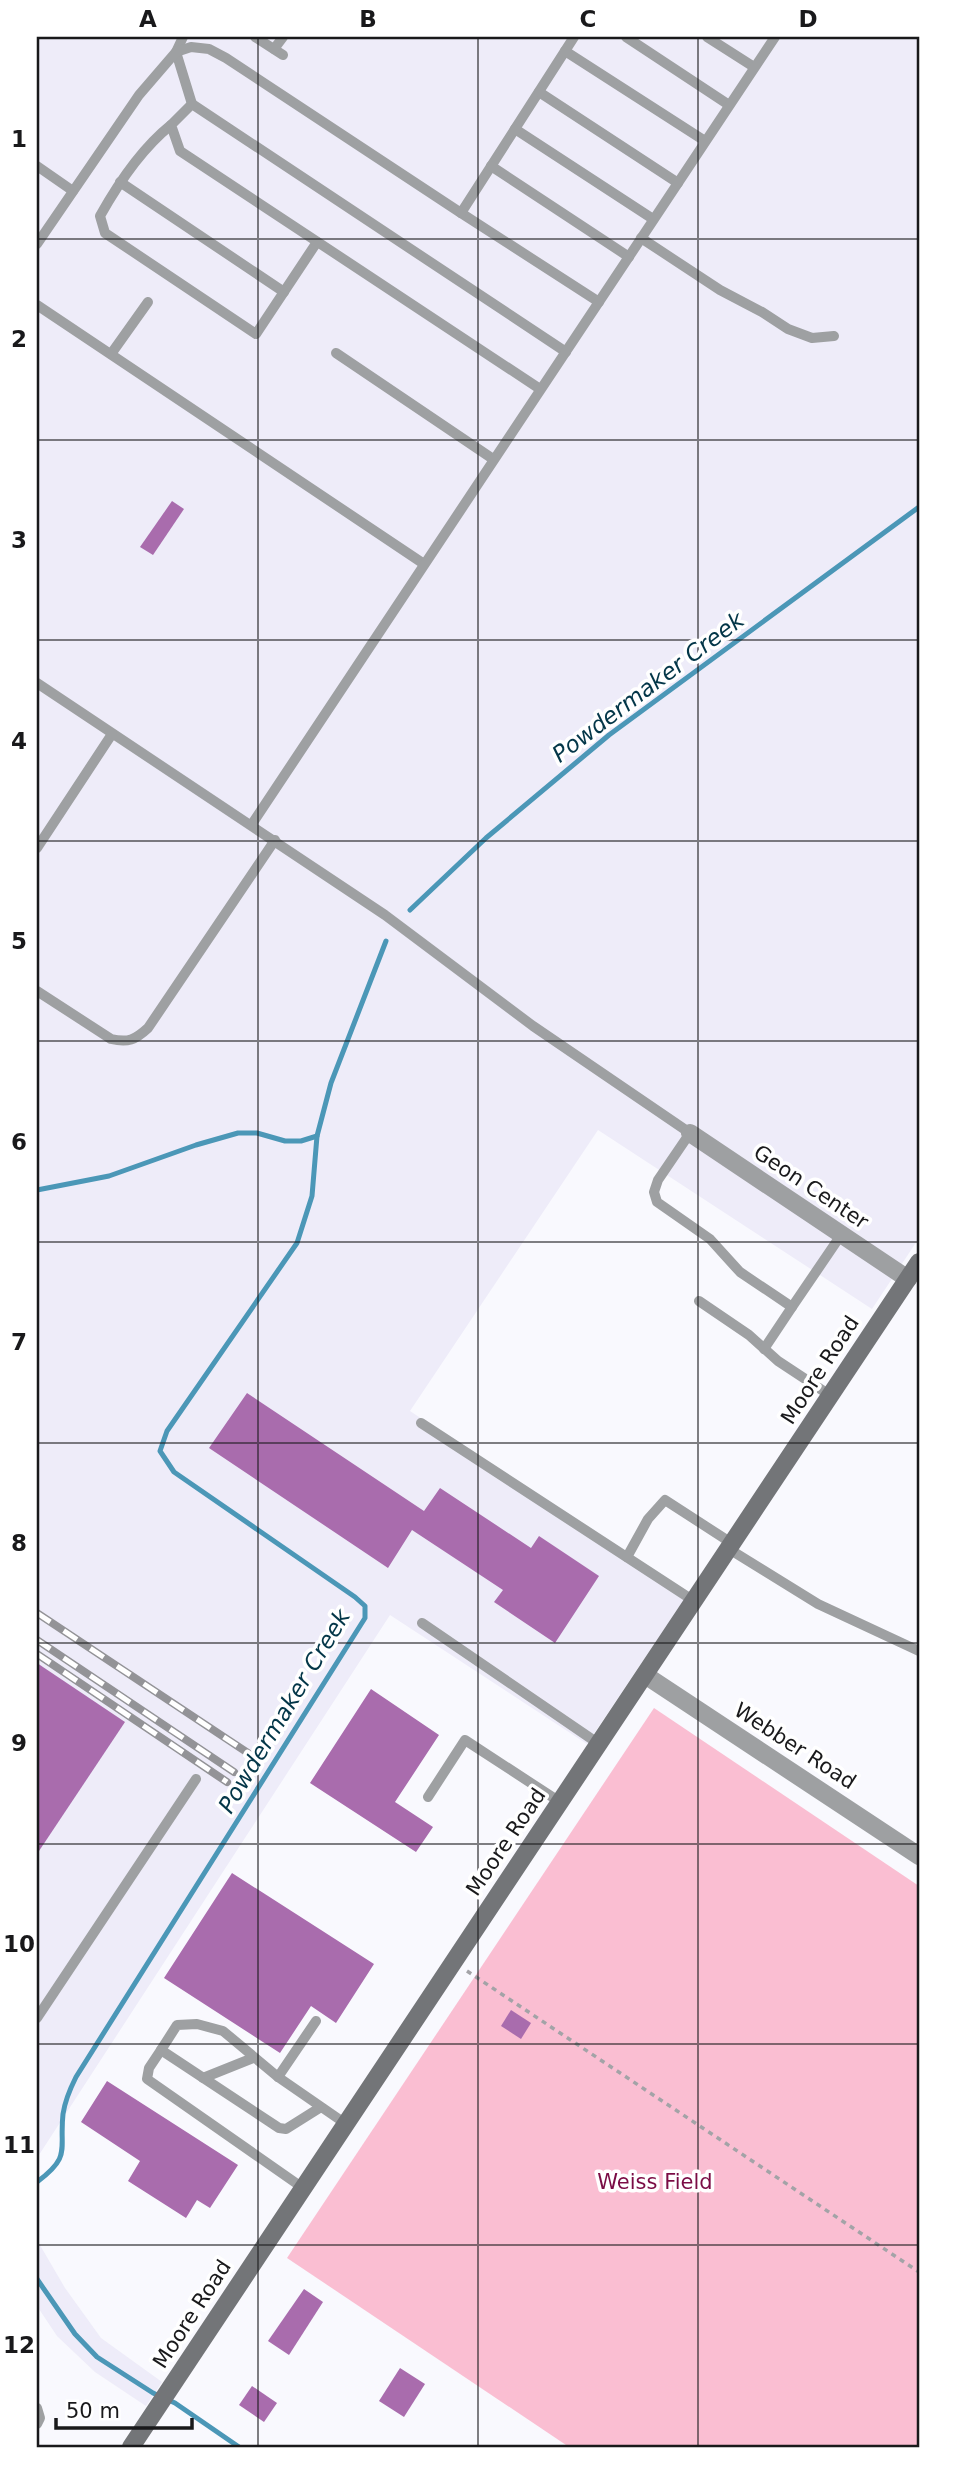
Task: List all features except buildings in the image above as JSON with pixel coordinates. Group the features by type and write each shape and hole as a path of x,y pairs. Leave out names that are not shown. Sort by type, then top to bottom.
{"street":[{"name":"Geon Center","path":"690,1133 908,1279"},
{"name":"Moore Road","path":"131,2447 919,1262"},
{"name":"Webber Road","path":"645,1675 919,1856"}],"lane":[{"path":"37,244 139,95 176,52 183,37"},
{"path":"255,37 279,52 283,37"},
{"path":"461,213 574,37"},
{"path":"626,37 729,105"},
{"path":"707,37 754,67"},
{"path":"252,824 775,37"},
{"path":"176,52 191,47 209,49 226,58 599,302"},
{"path":"565,51 705,141"},
{"path":"176,52 192,104 566,352"},
{"path":"539,92 678,183"},
{"path":"192,104 153,139 120,182 100,216 105,233 256,334 317,242"},
{"path":"171,125 180,151 540,389"},
{"path":"515,129 653,219"},
{"path":"37,166 73,191"},
{"path":"491,166 629,257"},
{"path":"120,182 284,292"},
{"path":"641,238 720,290 788,329 812,338 834,336"},
{"path":"111,355 148,302"},
{"path":"37,305 424,564"},
{"path":"336,353 493,459"},
{"path":"37,683 385,915 533,1026 690,1133 658,1180 654,1192 657,1202 710,1239 740,1272 792,1307"},
{"path":"37,848 112,734"},
{"path":"37,991 111,1039 125,1042 136,1038 148,1028 275,840"},
{"path":"765,1349 841,1235"},
{"path":"699,1301 831,1396"},
{"path":"421,1423 694,1601"},
{"path":"626,1557 665,1500 818,1604 919,1651"},
{"path":"422,1623 599,1744"},
{"path":"428,1797 465,1740 560,1802"},
{"path":"37,2018 196,1779"},
{"path":"278,2077 316,2021"},
{"path":"303,2188 147,2079 149,2068 177,2025 197,2024 223,2031 278,2077 346,2124"},
{"path":"161,2050 279,2128 286,2129 321,2107"},
{"path":"203,2078 253,2058"},
{"path":"37,2408 40,2418 37,2424"}],"path":[{"path":"454,1962 919,2272"}],"shaded area":[{"path":"37,37 919,37 919,1238 872,1309 598,1130 410,1411 687,1595 587,1744 390,1615 37,2158"},
{"path":"37,2240 65,2288 101,2338 162,2382 146,2406 95,2372 57,2336 37,2306"}],"green space":[{"name":"Weiss Field","path":"654,1708 919,1886 919,2447 569,2447 287,2258"}],"waterway":[{"name":"Powdermaker Creek","path":"410,910 486,838 609,735 919,507"},
{"name":"Powdermaker Creek","path":"37,2182 60,2159 64,2109 76,2077 365,1618 365,1606 355,1597 174,1472 160,1451 167,1431 297,1243 312,1196 317,1136 331,1083 386,941"},
{"path":"37,1190 109,1176 238,1133 257,1133 285,1141 301,1141 317,1136"},
{"name":"Powdermaker Creek","path":"37,2279 75,2334 97,2357 153,2393 175,2403 239,2447"}],"railway":[{"path":"37,1613 248,1753"},
{"path":"37,1640 234,1772"},
{"path":"37,1654 227,1782"}]}
